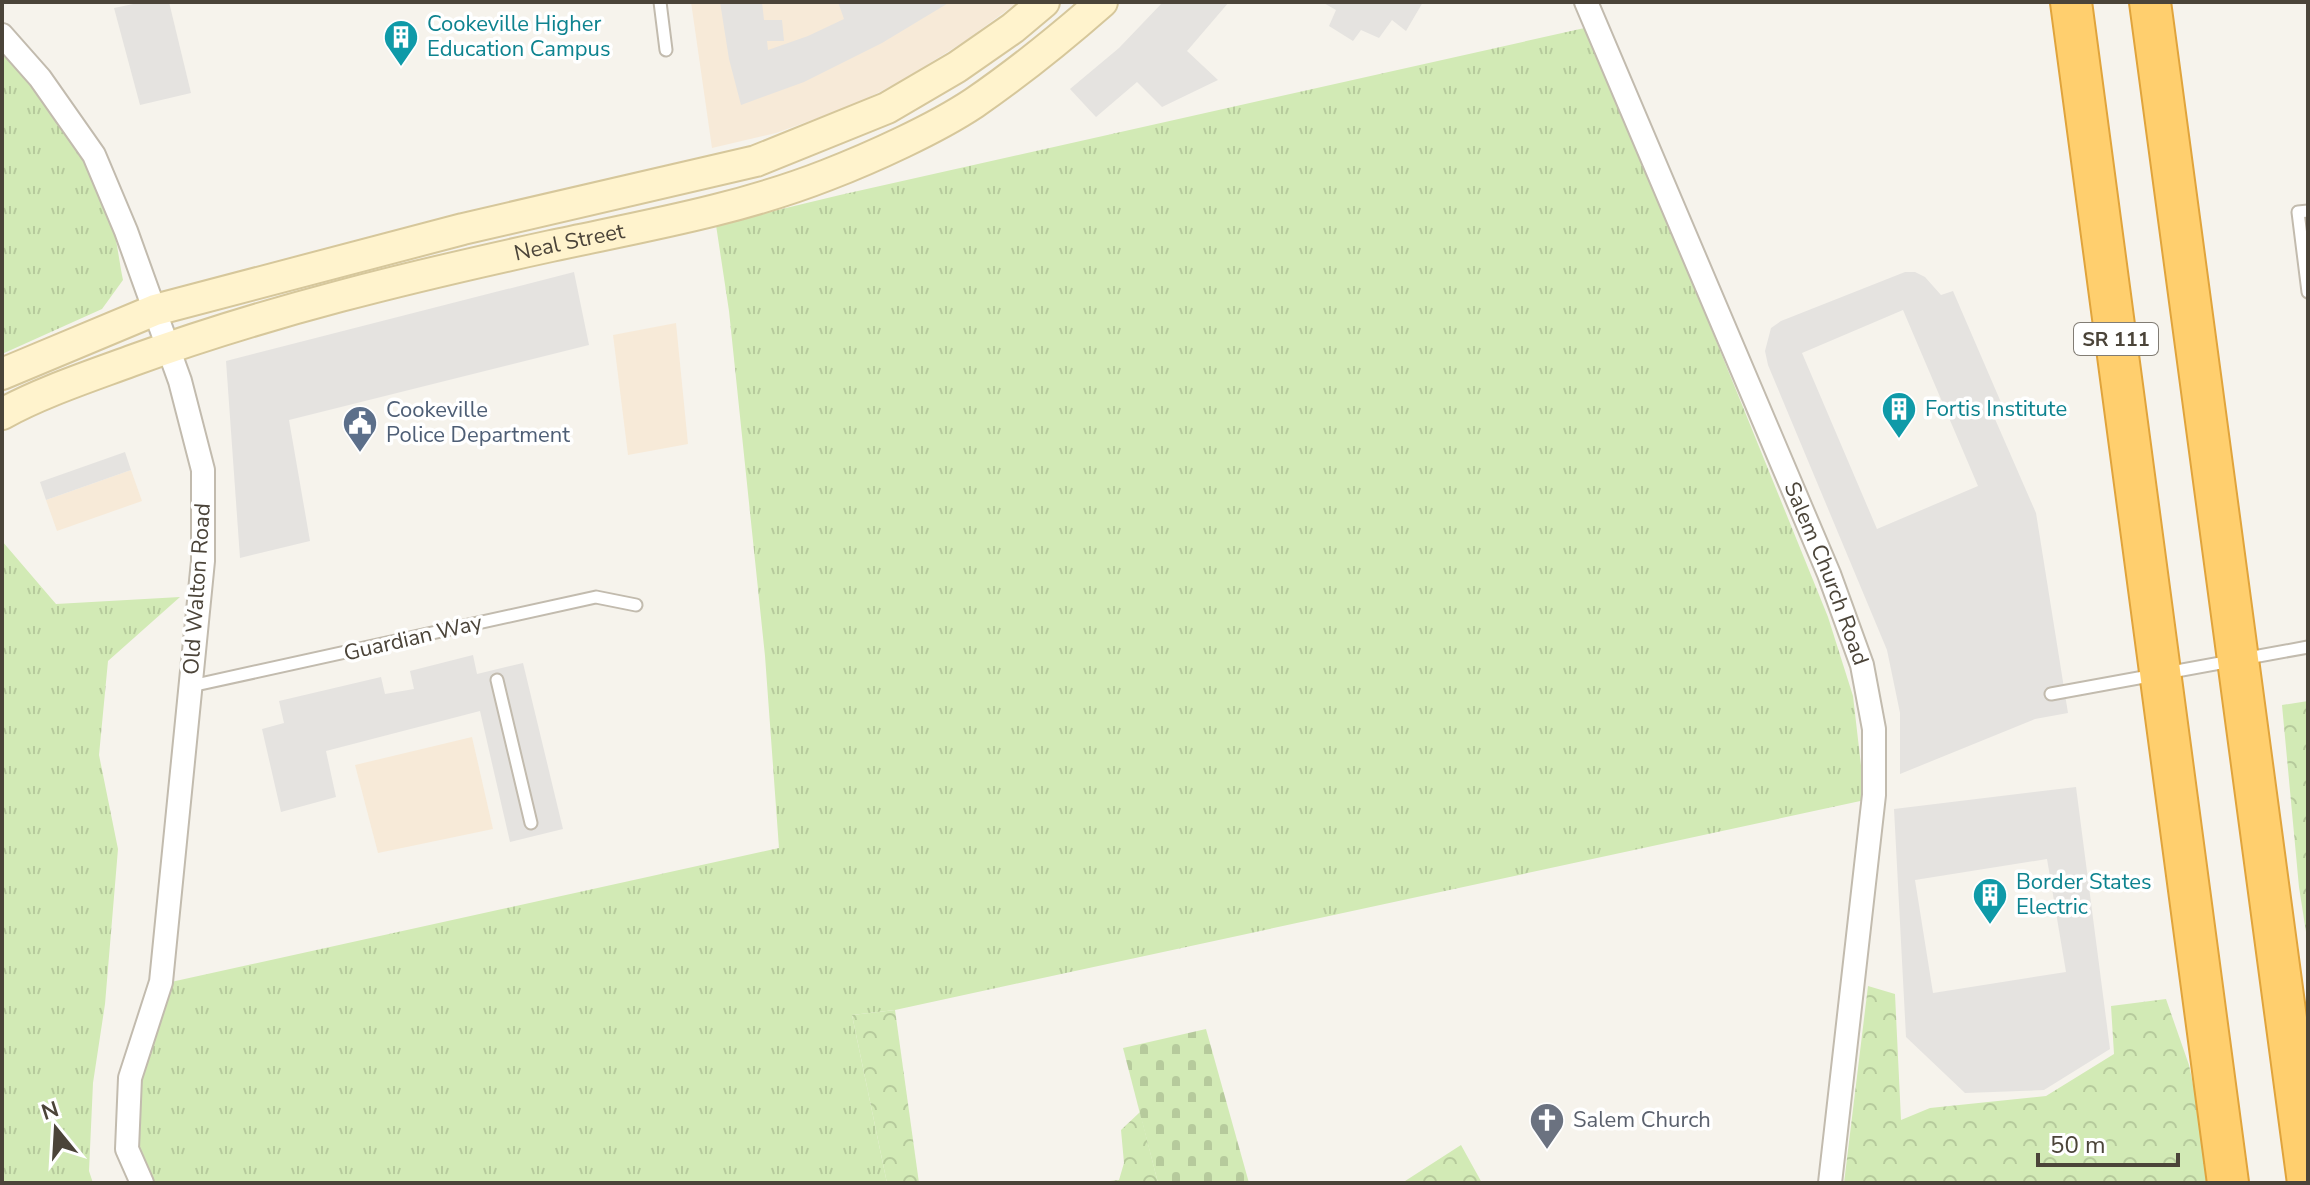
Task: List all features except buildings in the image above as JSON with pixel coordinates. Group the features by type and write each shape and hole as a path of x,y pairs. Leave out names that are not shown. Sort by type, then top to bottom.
{"highway":[{"name":"SR 111","path":"2071,2 2228,1183"},
{"path":"2150,2 2308,1183"}],"main road":[{"name":"Neal Street","path":"2,374 155,310 463,229 756,161 887,108 957,67 1044,2"},
{"name":"Neal Street","path":"2,414 218,329 336,297 709,213 828,175 971,105 1034,60 1102,2"},
{"path":"1013,28 1034,60"}],"street":[{"name":"Salem Church Road","path":"1586,2 1823,560 1862,665 1874,729 1874,795 1830,1183"},
{"name":"Old Walton Road","path":"2,35 40,78 94,155 126,231 180,381 203,470 203,561 161,982 130,1078 127,1149 142,1183"}],"lane":[{"path":"660,2 666,50"},
{"path":"2308,211 2298,212 2308,292"},
{"name":"Guardian Way","path":"191,686 596,597 636,605"},
{"path":"2051,694 2308,647"},
{"path":"497,680 531,823"}],"shaded area":[{"path":"143,2 169,2 191,93 140,105 114,8"},
{"path":"691,2 1018,2 965,41 901,81 854,105 776,133 712,148"},
{"path":"720,2 762,2 764,20 782,20 784,41 767,41 768,50 844,19 838,2 950,2 882,43 804,82 741,105 729,59"},
{"path":"1163,2 1229,2 1187,51 1218,80 1162,107 1137,82 1096,117 1070,89 1119,48"},
{"path":"1322,2 1423,2 1406,31 1392,20 1379,38 1361,30 1353,41 1329,26 1336,10"},
{"path":"574,272 589,345 289,420 310,541 240,558 226,361"},
{"path":"1905,272 1915,272 1925,277 1941,295 1953,291 2006,414 1995,419 2036,513 2068,713 2035,719 1900,774 1900,713 1887,650 1768,365 1765,351 1771,328 1781,321","holes":["1903,310 1978,486 1877,529 1802,353"]},
{"path":"676,323 688,444 628,455 613,335"},
{"path":"125,452 131,470 46,500 40,482"},
{"path":"131,470 142,501 57,531 46,500"},
{"path":"473,655 477,674 523,663 563,829 510,842 480,711 326,751 336,797 281,812 262,729 284,723 279,701 381,677 385,694 414,689 410,671"},
{"path":"472,737 493,829 378,853 355,765"},
{"path":"2076,787 2110,1049 2044,1090 1965,1093 1906,1037 1894,809","holes":["2047,859 2066,972 1933,993 1915,880"]}],"green space":[{"path":"1589,27 1828,617 1853,696 1865,800 895,1010 852,1015 887,1183 154,1183 136,1147 138,1079 171,982 779,848 765,656 729,311 716,225"},
{"path":"2,47 50,108 91,173 111,220 123,280 102,309 2,354"},
{"path":"2,541 56,604 180,597 108,661 99,755 118,849 105,1004 93,1083 89,1171 93,1183 2,1183"},
{"path":"2308,701 2308,945 2299,887 2282,705"},
{"path":"1868,986 1895,994 1901,1120 1930,1108 2046,1096 2114,1054 2111,1006 2166,999 2189,1065 2209,1183 1844,1183"},
{"path":"895,1010 919,1183 887,1183 852,1015"},
{"path":"1206,1029 1249,1183 1158,1183 1123,1048"},
{"path":"1140,1112 1158,1183 1091,1183 1119,1180 1124,1163 1121,1130"},
{"path":"1461,1145 1482,1183 1402,1183"}],"place":[{"name":"Cookeville Higher Education Campus","path":"401,68"},
{"name":"Fortis Institute","path":"1899,440"},
{"name":"Cookeville Police Department","path":"360,454"},
{"name":"Border States Electric","path":"1990,926"},
{"name":"Salem Church","path":"1547,1151"}]}
